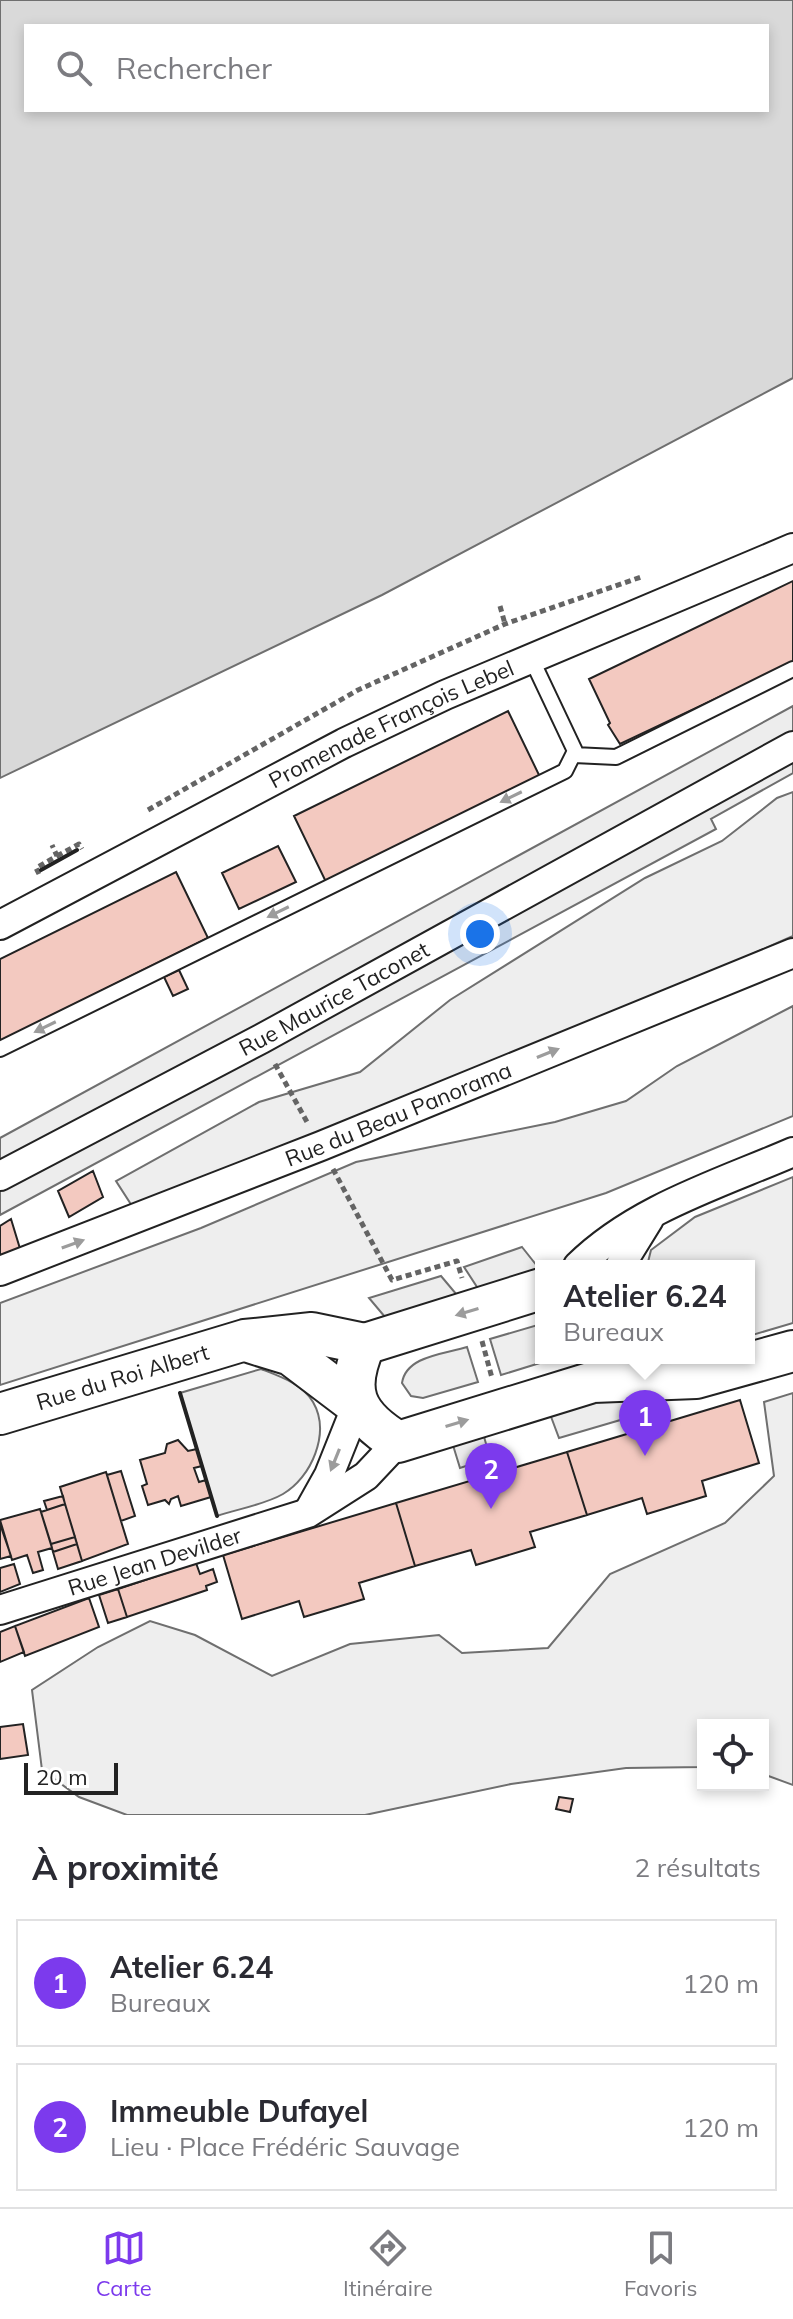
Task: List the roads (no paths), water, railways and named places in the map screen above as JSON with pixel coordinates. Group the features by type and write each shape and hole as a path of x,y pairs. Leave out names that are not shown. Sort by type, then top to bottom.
{"street":[{"name":"Promenade François Lebel","path":"0,925 344,743 531,658 793,548"},
{"name":"Rue Maurice Taconet","path":"0,1176 261,1039 793,746"},
{"name":"Rue du Beau Panorama","path":"0,1271 293,1157 793,953"},
{"path":"584,1260 600,1244 654,1212 793,1152"},
{"path":"624,1260 654,1212"},
{"path":"308,1513 329,1475 357,1405 352,1372 365,1344 535,1291"},
{"name":"Rue du Roi Albert","path":"0,1414 245,1340 312,1333 365,1344"},
{"path":"245,1340 291,1355 357,1405 375,1428 398,1442 502,1410 600,1370 696,1378 746,1364"},
{"path":"755,1362 793,1351"},
{"path":"672,1364 696,1378"},
{"name":"Rue Jean Devilder","path":"0,1610 308,1513 366,1476 398,1442"}],"lane":[{"path":"531,658 574,755"},
{"path":"574,755 616,757 793,669"},
{"path":"0,1049 565,771 574,755"}],"place":[{"name":"Atelier 6.24","path":"645,1456"},
{"name":"Immeuble Dufayel","path":"491,1509"}]}
